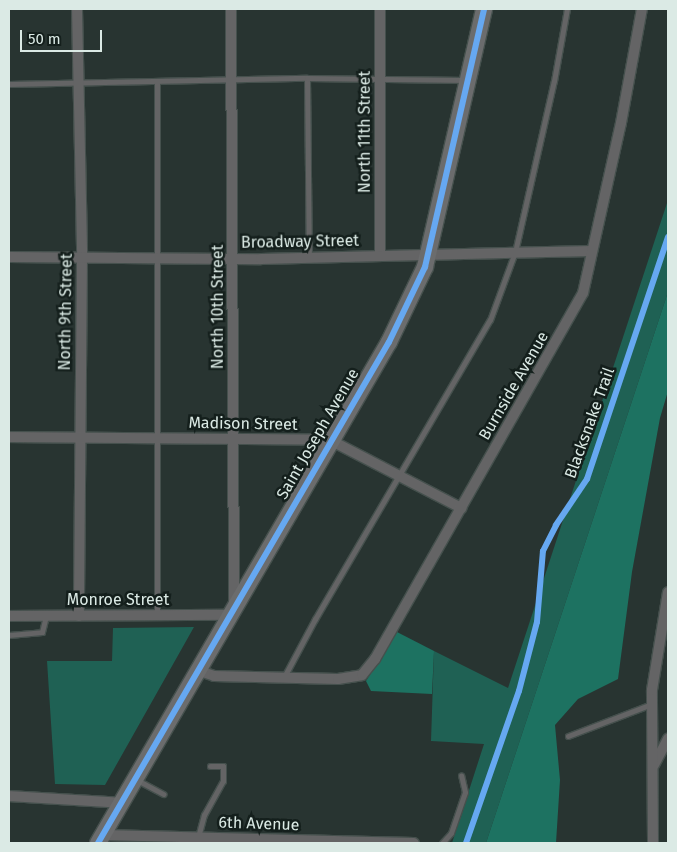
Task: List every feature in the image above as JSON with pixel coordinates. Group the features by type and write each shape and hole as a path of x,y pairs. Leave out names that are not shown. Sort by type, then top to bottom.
{"main road":[{"name":"Saint Joseph Avenue","path":"101,839 124,803 197,670 330,440 389,342 430,254 484,9"}],"street":[{"name":"North 9th Street","path":"77,9 82,257 78,616"},
{"name":"North 10th Street","path":"231,9 233,438 231,611"},
{"name":"North 11th Street","path":"380,9 380,256"},
{"name":"Burnside Avenue","path":"197,670 214,676 338,680 355,677 366,671 583,293 621,122 642,9"},
{"name":"Broadway Street","path":"9,257 232,259 592,251"},
{"name":"Madison Street","path":"9,437 330,440 397,477 461,508"},
{"path":"653,843 653,704 657,651 668,592"},
{"name":"Monroe Street","path":"9,616 157,615 231,611"},
{"path":"653,769 668,739"},
{"path":"9,796 124,803"},
{"name":"6th Avenue","path":"101,839 198,837 414,843"}],"lane":[{"path":"284,678 397,477 490,320 514,252 554,81 566,9"},
{"path":"9,84 307,78 468,80"},
{"path":"307,78 309,258"},
{"path":"157,82 155,259 157,615"},
{"path":"9,635 42,632 46,616"},
{"path":"568,736 653,704"},
{"path":"198,837 204,815 223,781 223,766 210,766"},
{"path":"442,843 451,833 465,792 461,775"},
{"path":"136,780 163,794"}],"green space":[{"path":"668,200 668,292 486,843 452,843 484,744 431,741 434,651 508,688"},
{"path":"668,292 668,391 660,418 632,572 618,679 578,699 555,725 560,780 556,843 486,843"},
{"path":"194,627 105,785 55,784 47,661 112,661 113,628"},
{"path":"397,632 434,651 432,694 371,691 366,681"}],"cycle path":[{"path":"98,843 389,342 425,267 484,9"},
{"name":"Blacksnake Trail","path":"466,843 519,691 537,622 543,551 556,525 587,479 668,237"}]}
